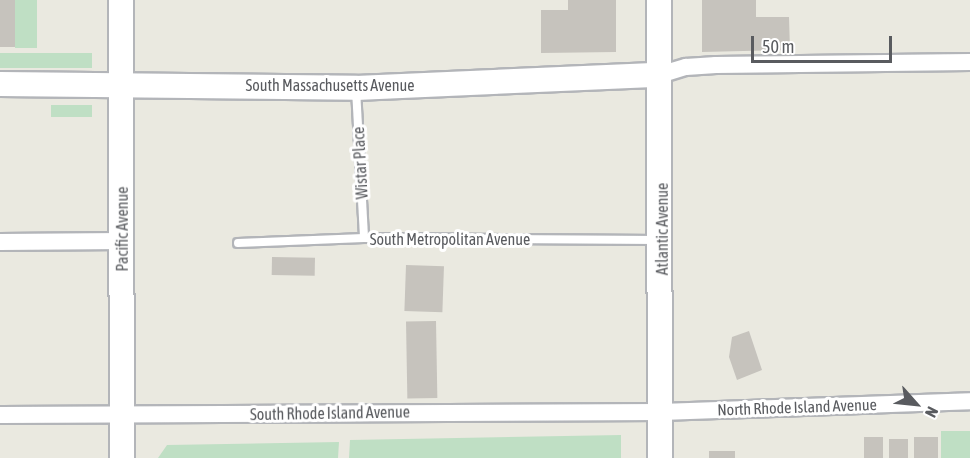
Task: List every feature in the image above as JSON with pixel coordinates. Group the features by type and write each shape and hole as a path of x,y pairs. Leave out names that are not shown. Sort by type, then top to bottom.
{"street":[{"name":"Pacific Avenue","path":"121,0 122,458"},
{"name":"Atlantic Avenue","path":"659,0 662,240 660,458"},
{"path":"659,75 686,67 716,65 970,62"},
{"name":"South Massachusetts Avenue","path":"0,84 122,83 356,87 659,75"},
{"path":"0,242 123,241"},
{"name":"North Rhode Island Avenue","path":"661,412 970,401"},
{"name":"South Rhode Island Avenue","path":"0,415 661,412"}],"lane":[{"name":"Wistar Place","path":"356,87 364,238"},
{"name":"South Metropolitan Avenue","path":"238,243 364,238 662,240"}],"green space":[{"path":"15,0 37,0 37,48 15,48"},
{"path":"0,53 92,53 92,68 0,68"},
{"path":"51,105 92,105 92,117 51,117"},
{"path":"941,431 970,431 970,458 941,458"},
{"path":"621,435 621,458 349,458 350,440"},
{"path":"339,442 338,458 158,458 167,445"}],"building":[{"path":"0,0 15,0 15,47 0,47"},
{"path":"568,0 616,0 616,52 541,53 541,10 568,10"},
{"path":"702,0 756,0 756,17 789,17 790,50 702,52"},
{"path":"272,257 315,258 315,276 272,275"},
{"path":"406,265 444,266 442,312 404,311"},
{"path":"436,321 437,398 407,399 406,322"},
{"path":"749,331 762,370 737,380 729,357 732,337"},
{"path":"864,437 883,437 883,458 864,458"},
{"path":"914,437 938,437 938,458 914,458"},
{"path":"889,439 908,439 908,458 889,458"},
{"path":"709,451 735,451 735,458 709,458"}]}
